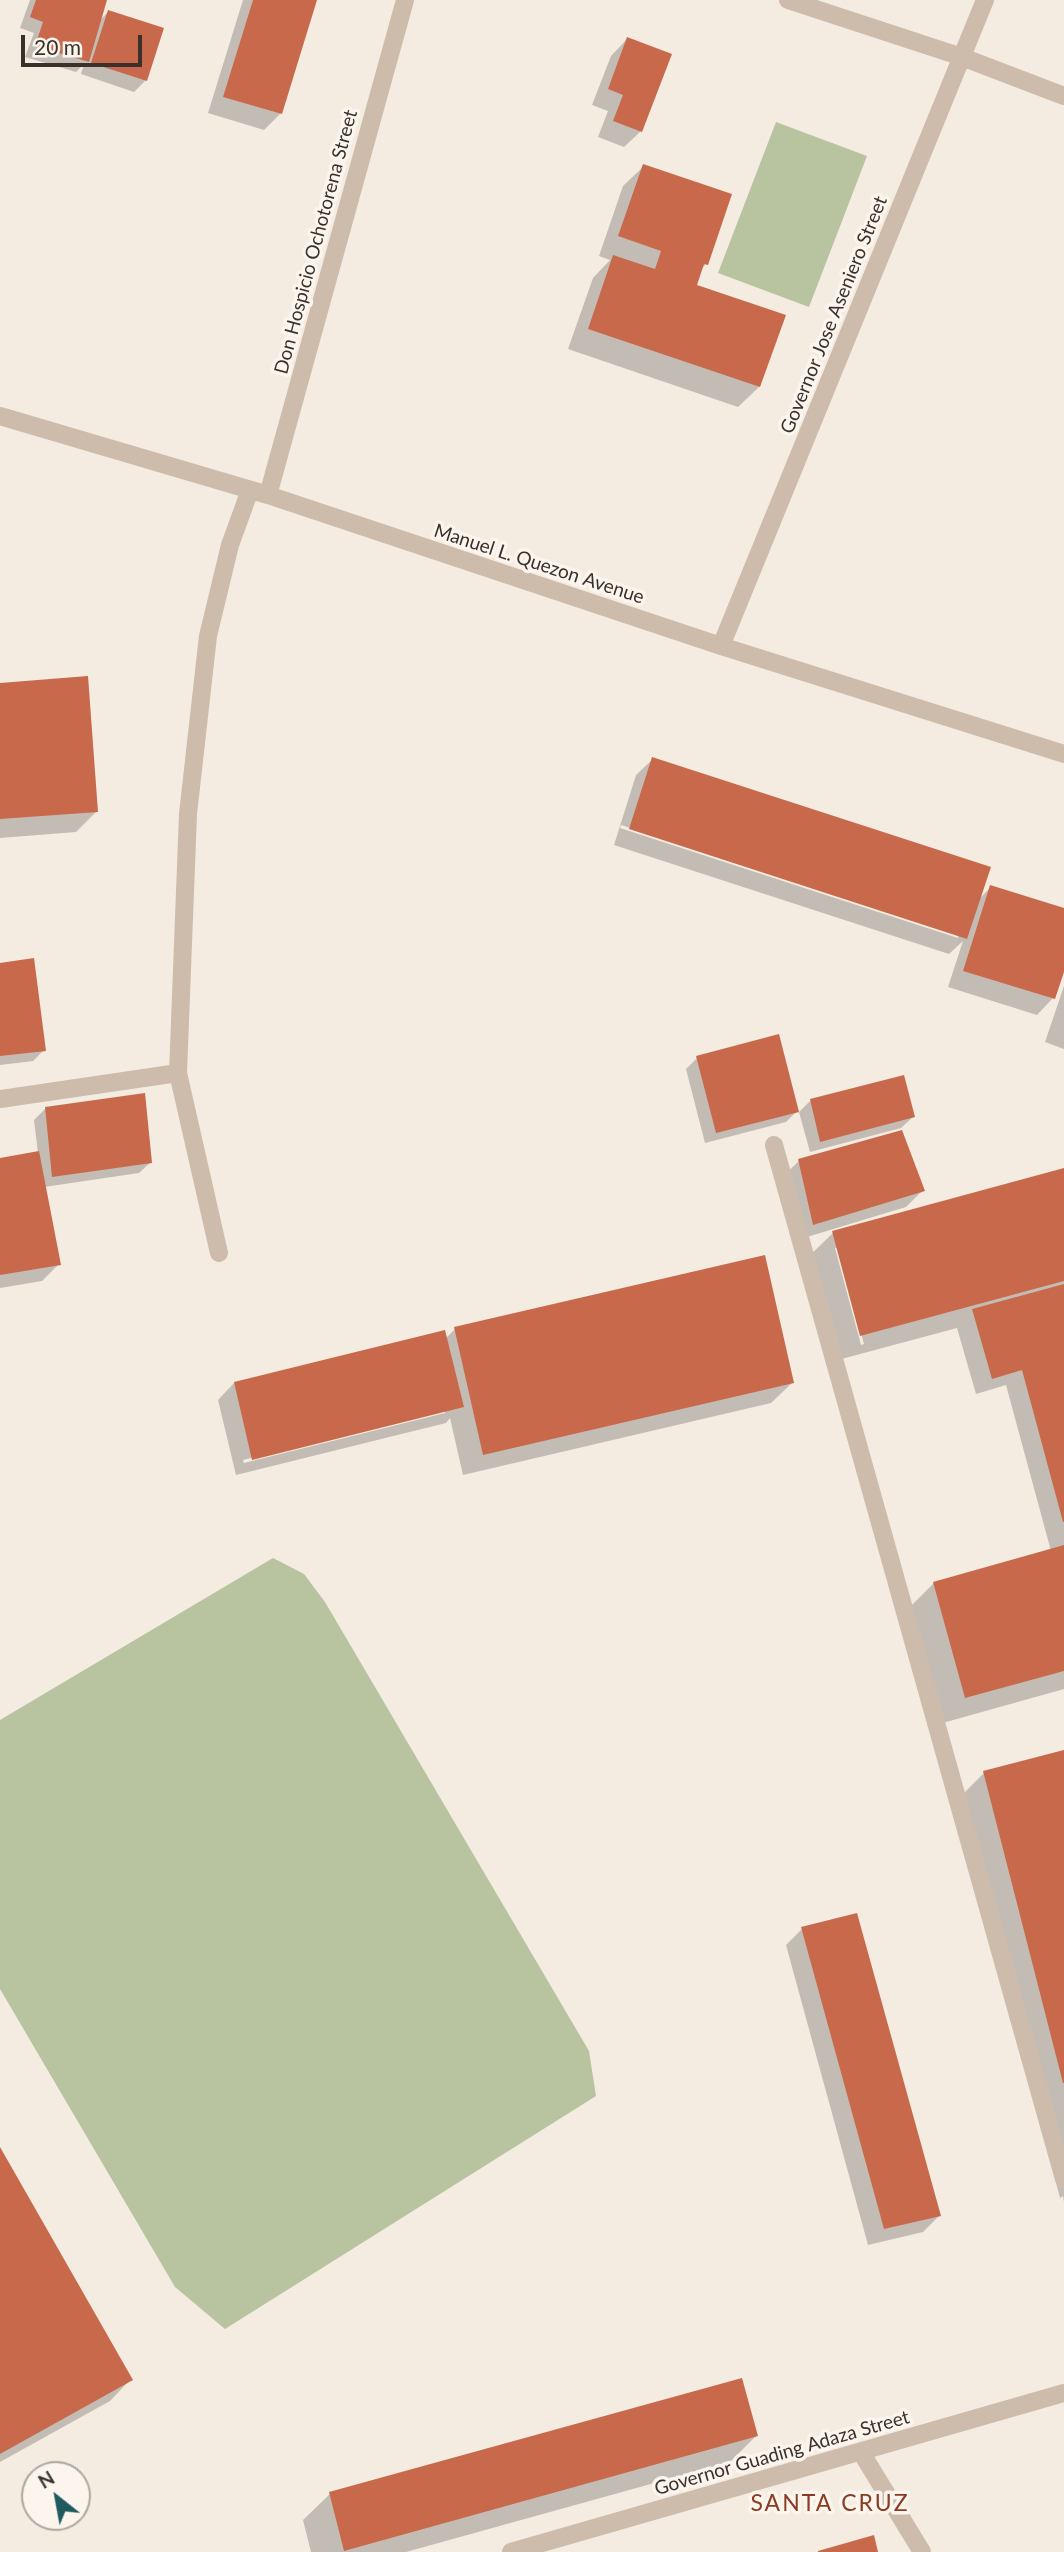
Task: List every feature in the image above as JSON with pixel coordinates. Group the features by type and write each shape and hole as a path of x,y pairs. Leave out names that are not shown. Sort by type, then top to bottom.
{"street":[{"name":"Don Hospicio Ochotorena Street","path":"268,495 405,0"},
{"path":"788,0 962,57 1064,96"},
{"name":"Governor Jose Aseniero Street","path":"721,646 985,0"},
{"name":"Manuel L. Quezon Avenue","path":"0,416 268,495 721,646 1064,754"},
{"path":"219,1254 178,1073 188,814 208,636 230,545 250,490"},
{"path":"0,1099 178,1073"},
{"path":"774,1145 1064,2179"},
{"name":"Governor Guading Adaza Street","path":"511,2552 1064,2393"},
{"path":"861,2452 922,2552"}],"green space":[{"path":"776,122 867,156 809,307 718,273"},
{"path":"273,1558 304,1574 325,1602 589,2051 596,2096 225,2329 175,2287 0,1989 0,1720"}],"building":[{"path":"36,0 107,0 89,62 35,46 43,22 30,17"},
{"path":"253,0 317,0 282,114 223,97"},
{"path":"108,10 164,28 147,81 91,63"},
{"path":"627,37 672,54 642,132 613,121 623,95 608,89"},
{"path":"643,164 732,194 708,265 704,264 697,285 786,315 760,387 588,329 613,255 655,269 661,251 618,236"},
{"path":"88,676 98,812 0,819 0,683"},
{"path":"652,757 991,867 967,939 629,829"},
{"path":"990,885 1064,908 1064,972 1055,999 963,971"},
{"path":"34,958 46,1051 0,1056 0,963"},
{"path":"779,1034 799,1112 716,1133 696,1056"},
{"path":"904,1075 915,1117 820,1142 810,1099"},
{"path":"145,1093 152,1163 52,1177 45,1107"},
{"path":"902,1130 925,1191 813,1225 798,1159"},
{"path":"39,1151 61,1265 0,1275 0,1158"},
{"path":"1064,1168 1064,1281 860,1336 832,1231"},
{"path":"765,1255 794,1383 483,1455 454,1327"},
{"path":"1064,1284 1063,1522 1022,1370 992,1379 972,1309"},
{"path":"445,1330 464,1407 252,1460 234,1382"},
{"path":"1064,1545 1064,1671 965,1698 933,1582"},
{"path":"1064,1750 1064,2083 1063,2083 983,1771"},
{"path":"857,1913 941,2216 884,2229 801,1927"},
{"path":"0,2147 133,2380 0,2454"},
{"path":"742,2378 758,2436 344,2551 329,2492"},
{"path":"874,2535 878,2552 818,2552 818,2551"}],"district":[{"name":"SANTA CRUZ","path":"830,2504"}]}
